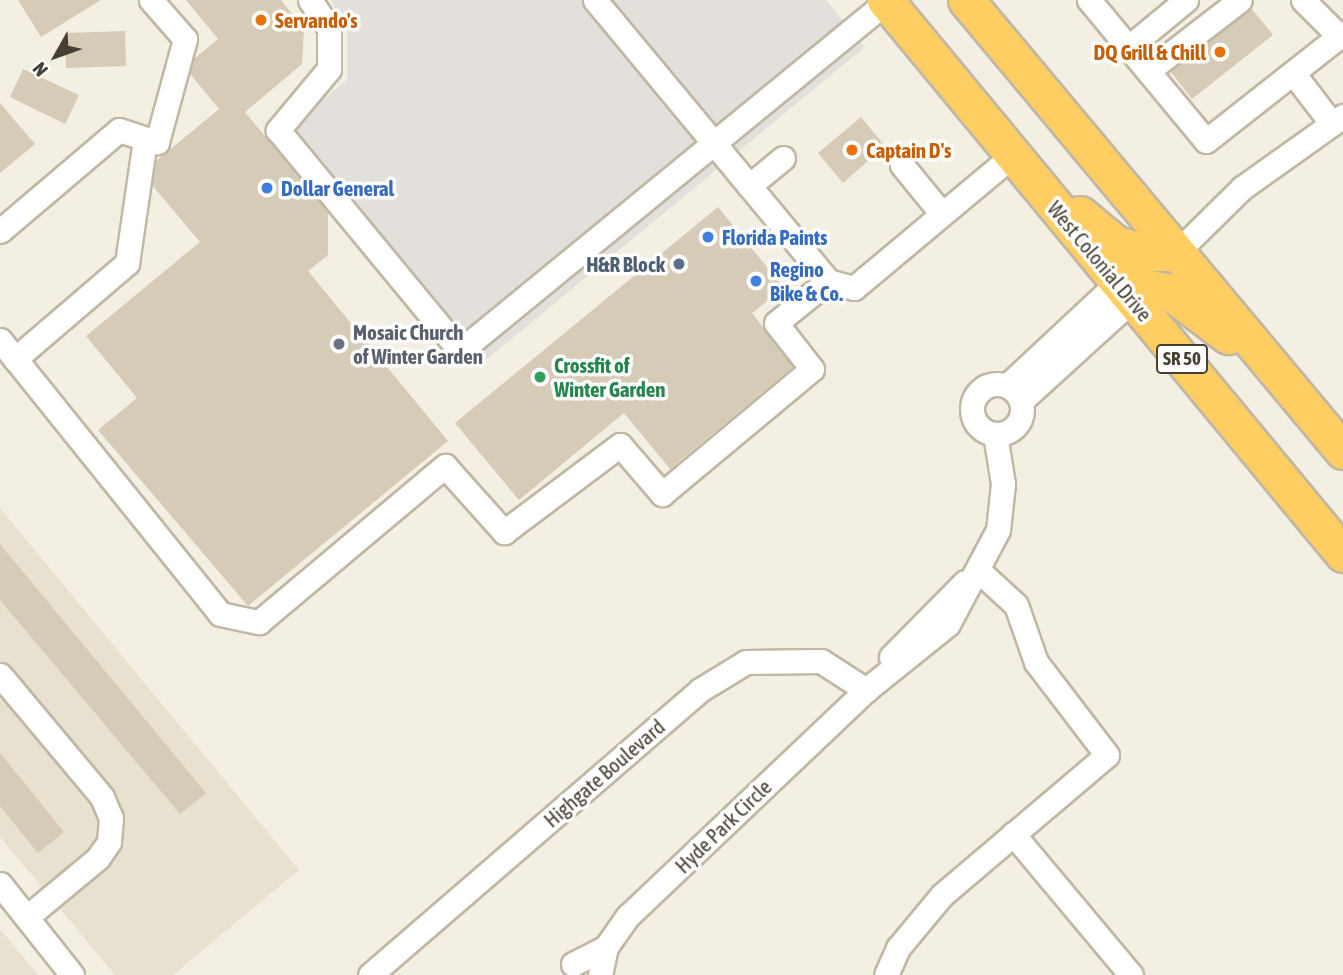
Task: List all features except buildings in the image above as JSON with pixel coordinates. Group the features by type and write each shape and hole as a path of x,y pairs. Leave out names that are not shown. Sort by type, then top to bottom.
{"highway":[{"path":"966,0 1343,451"},
{"name":"West Colonial Drive","path":"885,1 1343,554"},
{"path":"1017,160 1115,243 1144,253 1176,253"},
{"path":"1125,291 1170,292 1283,379"}],"street":[{"path":"0,231 119,130 157,142 185,39 150,0"},
{"path":"310,0 329,28 329,69 278,130 460,351 714,145 885,1"},
{"path":"595,0 828,281 854,288 942,214 1017,160"},
{"path":"1089,0 1206,141 1341,34 1303,0"},
{"path":"1129,47 1186,0"},
{"path":"1148,71 1240,0"},
{"path":"1176,253 1242,188 1338,120 1293,72"},
{"path":"15,359 127,263 145,139"},
{"path":"749,186 783,158"},
{"path":"902,165 942,214"},
{"path":"0,340 220,614 259,622 445,466 504,532 620,445 662,494 812,369 776,323 828,281"},
{"path":"1015,393 1125,291"},
{"path":"990,384 1015,393 1017,425 995,434 979,426 973,402 990,384"},
{"name":"Hyde Park Circle","path":"600,975 606,947 628,916 866,690 926,618 978,570 998,530 1003,484 995,434"},
{"path":"886,975 898,948 942,895 1107,755 1036,662 1016,605 978,570"},
{"name":"Highgate Boulevard","path":"370,975 700,690 746,662 780,657 821,661 866,690"},
{"path":"0,675 102,797 111,818 109,842 98,858 27,917"},
{"path":"1013,834 1130,975"},
{"path":"0,884 72,975"},
{"path":"573,964 606,947"}],"shaded area":[{"path":"331,0 826,0 865,47 475,369 281,134 347,80 347,31"},
{"path":"0,508 299,870 173,975 115,975 0,837"},
{"path":"0,929 38,975 0,975"}],"place":[{"name":"Servando's","path":"261,20"},
{"name":"DQ Grill & Chill","path":"1220,52"},
{"name":"Captain D's","path":"852,150"},
{"name":"Dollar General","path":"267,188"},
{"name":"Florida Paints","path":"708,237"},
{"name":"H&R Block","path":"679,264"},
{"name":"Regino Bike & Co.","path":"756,281"},
{"name":"Mosaic Church of Winter Garden","path":"339,344"},
{"name":"Crossfit of Winter Garden","path":"540,377"}]}
